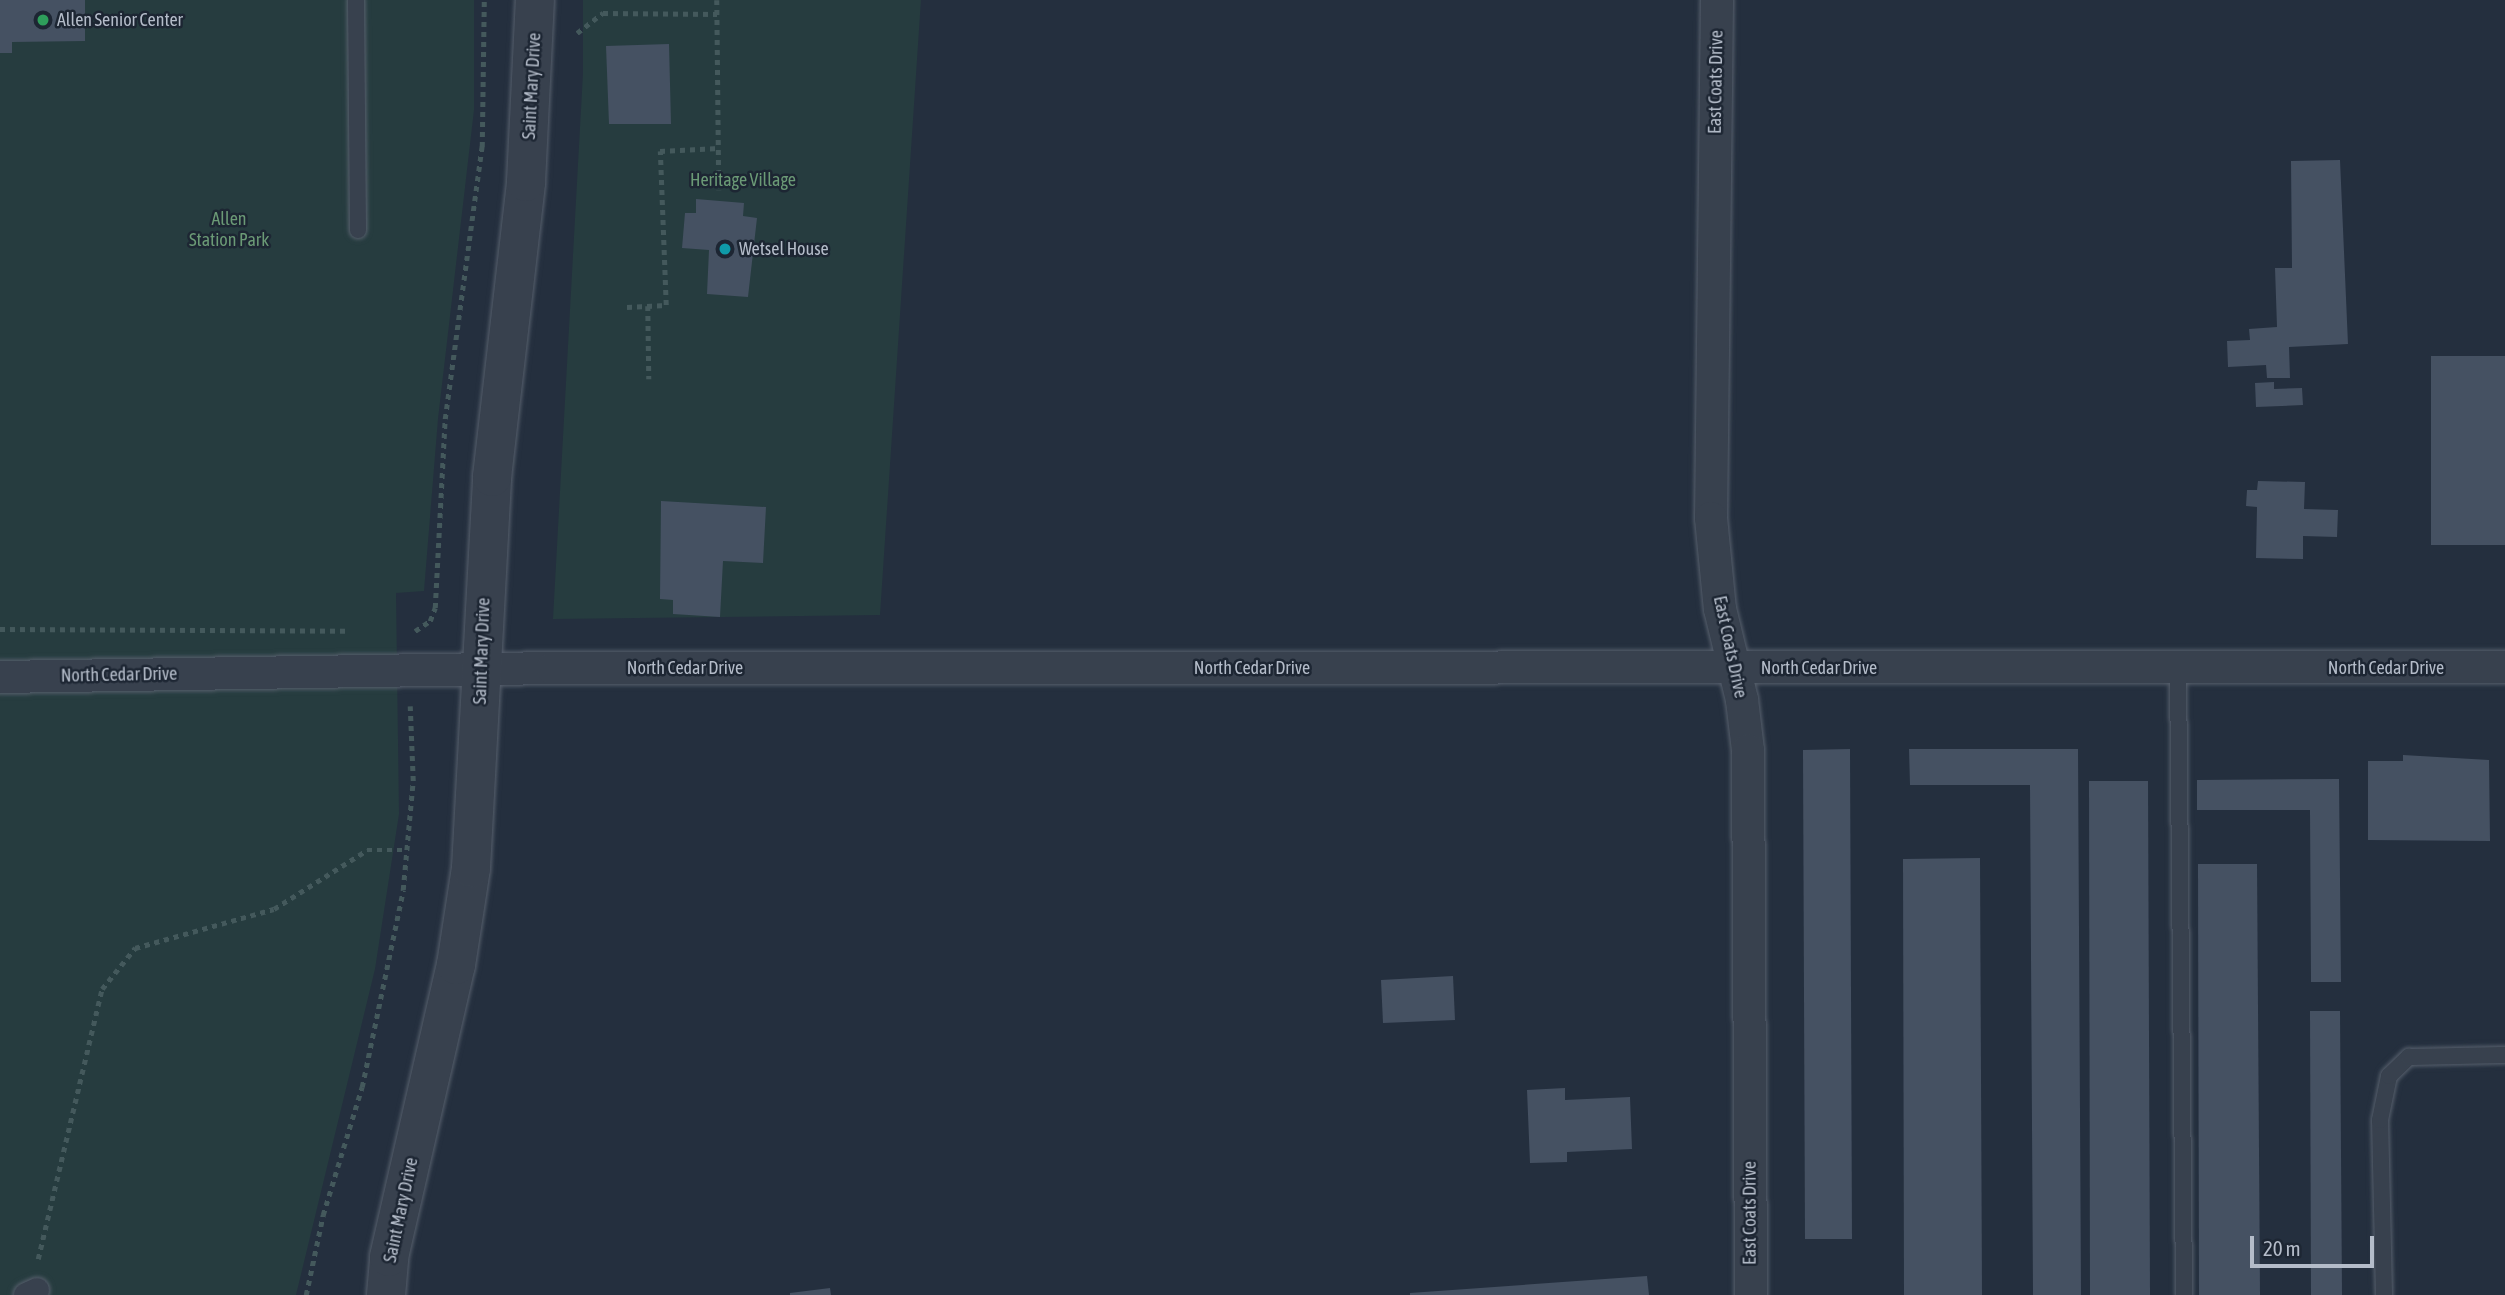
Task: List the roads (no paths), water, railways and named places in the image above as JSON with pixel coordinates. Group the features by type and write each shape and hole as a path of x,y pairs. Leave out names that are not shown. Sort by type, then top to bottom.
{"street":[{"name":"Saint Mary Drive","path":"386,1295 390,1257 451,989 470,881 492,477 526,182 535,0"},
{"name":"East Coats Drive","path":"1717,0 1711,518 1720,609 1732,668 1742,700 1748,750 1751,1295"},
{"name":"North Cedar Drive","path":"0,677 482,670 2505,667"}],"lane":[{"path":"356,0 358,230"},
{"path":"2178,668 2184,1295"},
{"path":"2384,1295 2381,1098 2389,1076 2409,1057 2505,1055"}],"place":[{"name":"Allen Senior Center","path":"43,20"},
{"name":"Wetsel House","path":"725,249"}],"park label":[{"name":"Heritage Village","path":"743,180"},
{"name":"Allen Station Park","path":"229,230"}]}
